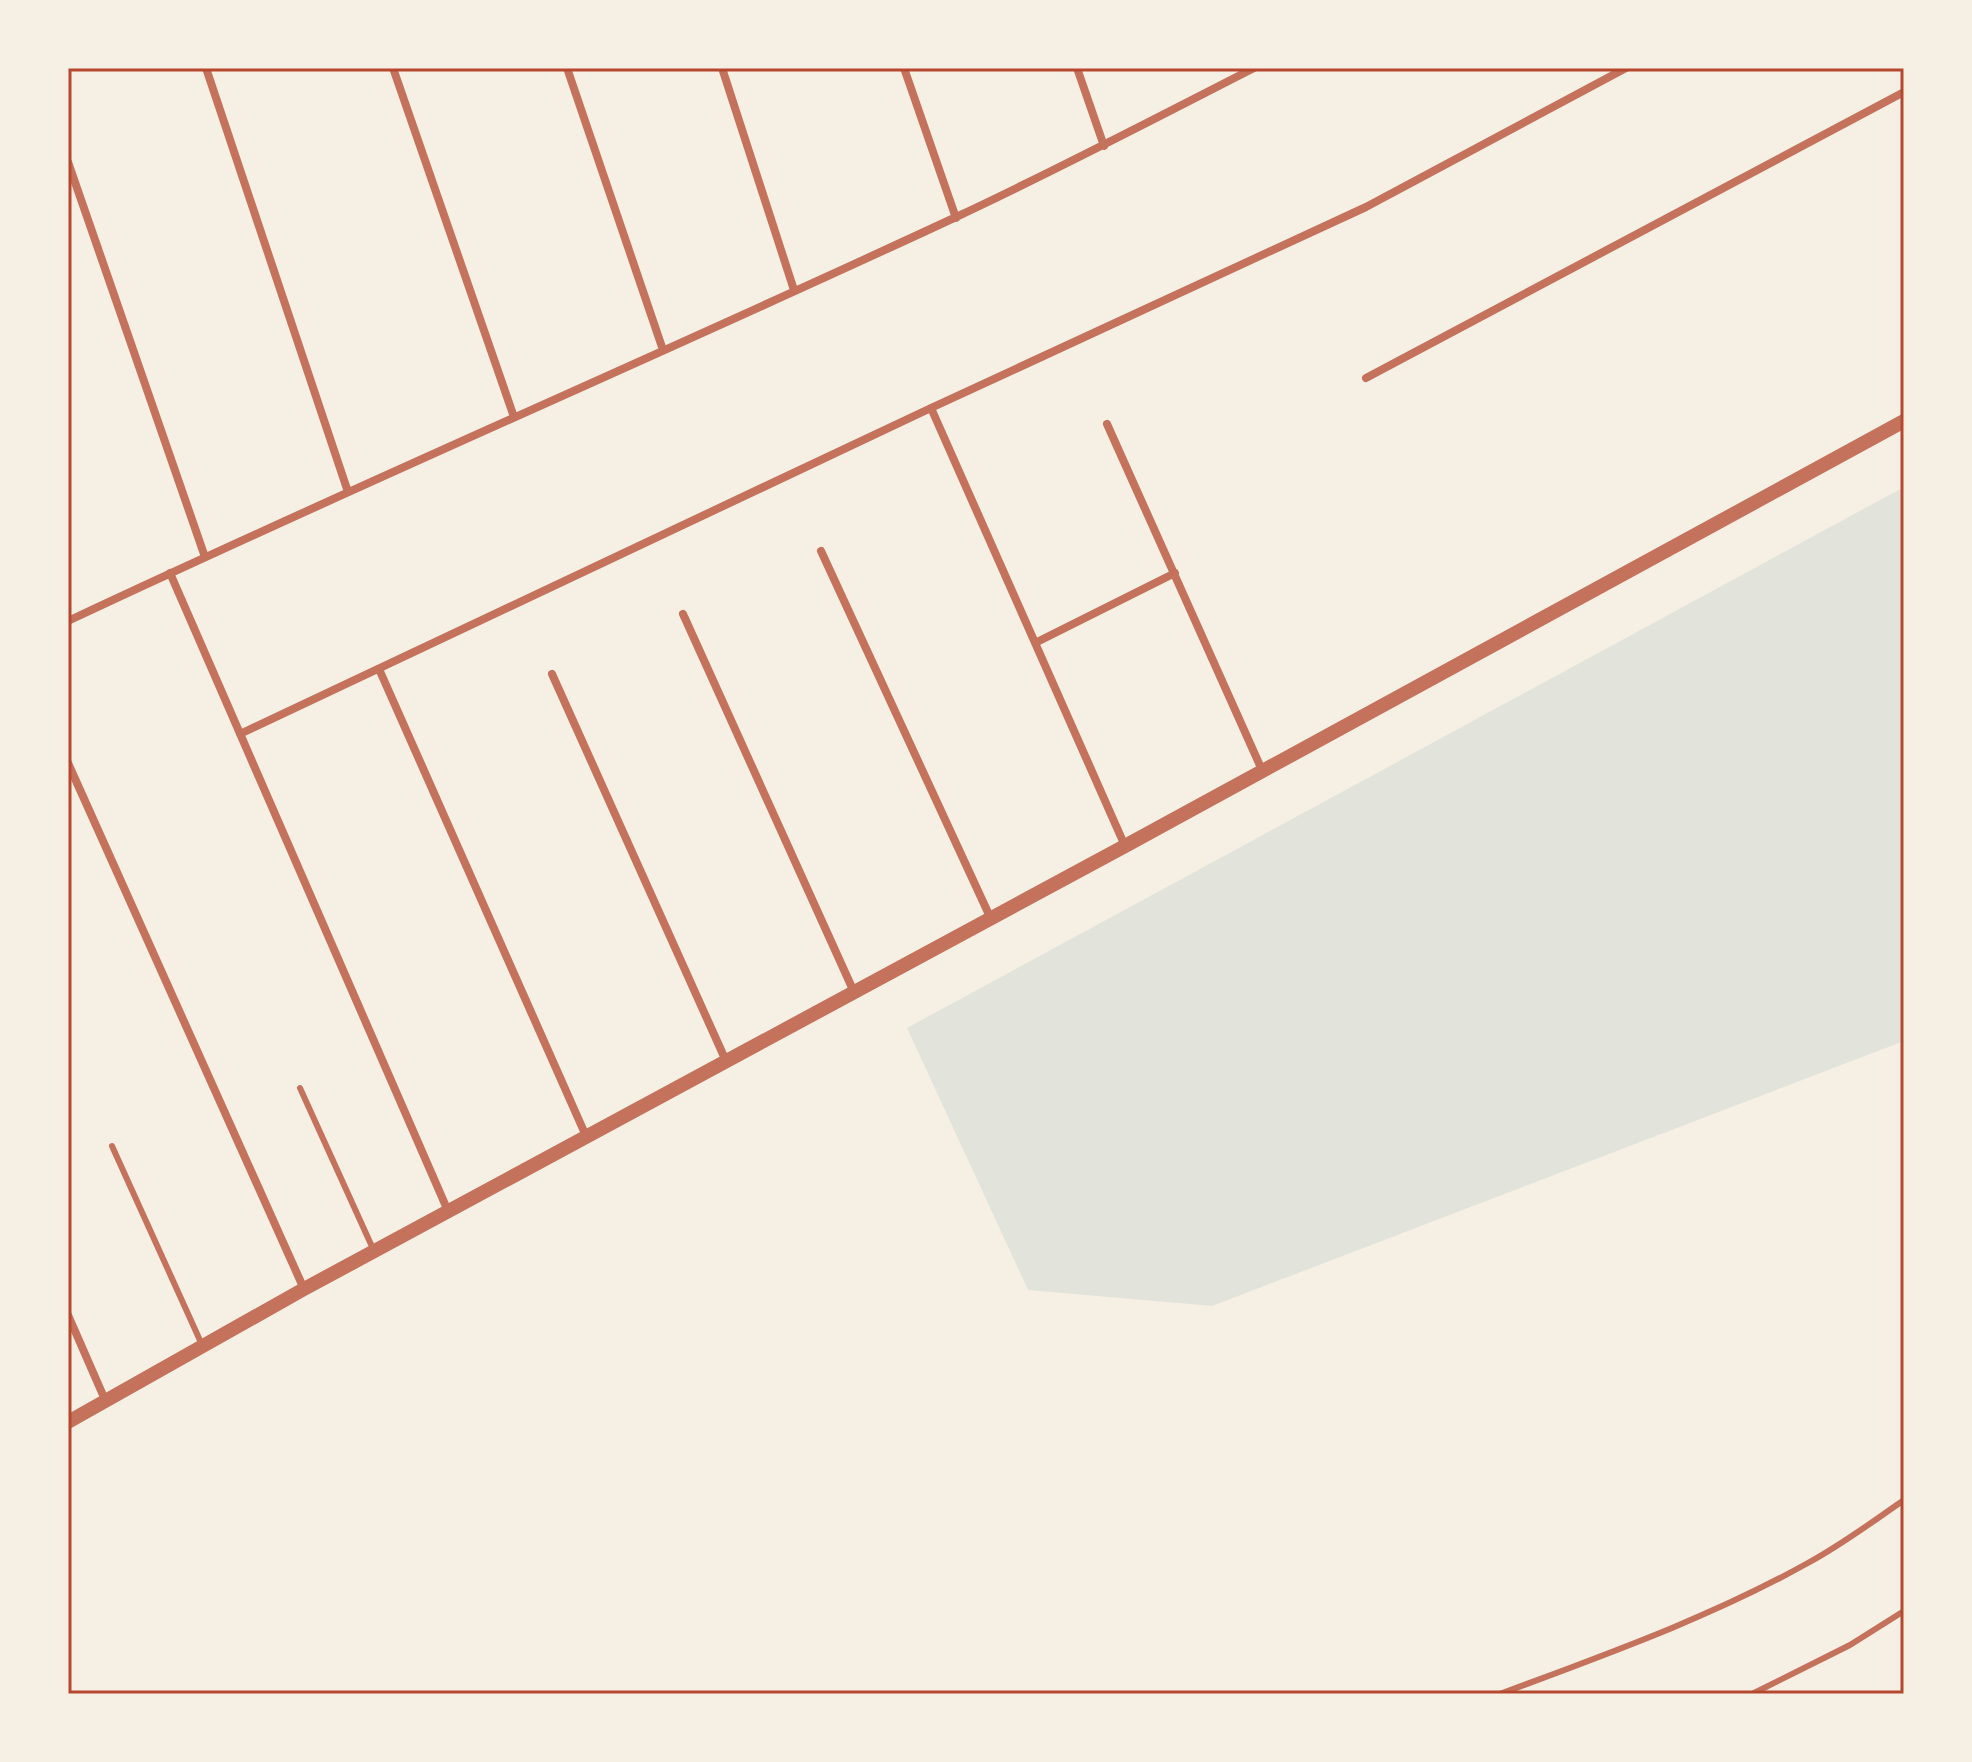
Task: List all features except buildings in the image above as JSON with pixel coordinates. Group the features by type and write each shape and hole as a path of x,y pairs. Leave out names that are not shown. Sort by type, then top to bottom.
{"street":[{"path":"206,68 348,492"},
{"path":"393,68 514,417"},
{"path":"567,68 663,350"},
{"path":"722,68 794,290"},
{"path":"904,68 956,218"},
{"path":"1077,68 1104,146"},
{"path":"68,621 956,218 1254,68"},
{"path":"240,734 1366,207 1626,68"},
{"path":"1366,378 1904,92"},
{"path":"68,162 205,557"},
{"path":"931,408 1125,846"},
{"path":"68,1422 304,1289 1904,421"},
{"path":"1107,424 1262,770"},
{"path":"821,551 991,919"},
{"path":"170,573 448,1211"},
{"path":"1035,643 1175,573"},
{"path":"683,614 854,992"},
{"path":"379,669 586,1136"},
{"path":"552,674 726,1061"},
{"path":"68,763 304,1289"},
{"path":"68,1315 106,1402"}],"lane":[{"path":"300,1088 374,1251"},
{"path":"112,1146 203,1347"},
{"path":"1500,1694 1644,1640 1738,1598 1808,1563 1904,1500"},
{"path":"1752,1694 1850,1645 1904,1611"}],"shaded area":[{"path":"1904,487 1904,1041 1212,1306 1028,1290 907,1028"}]}
